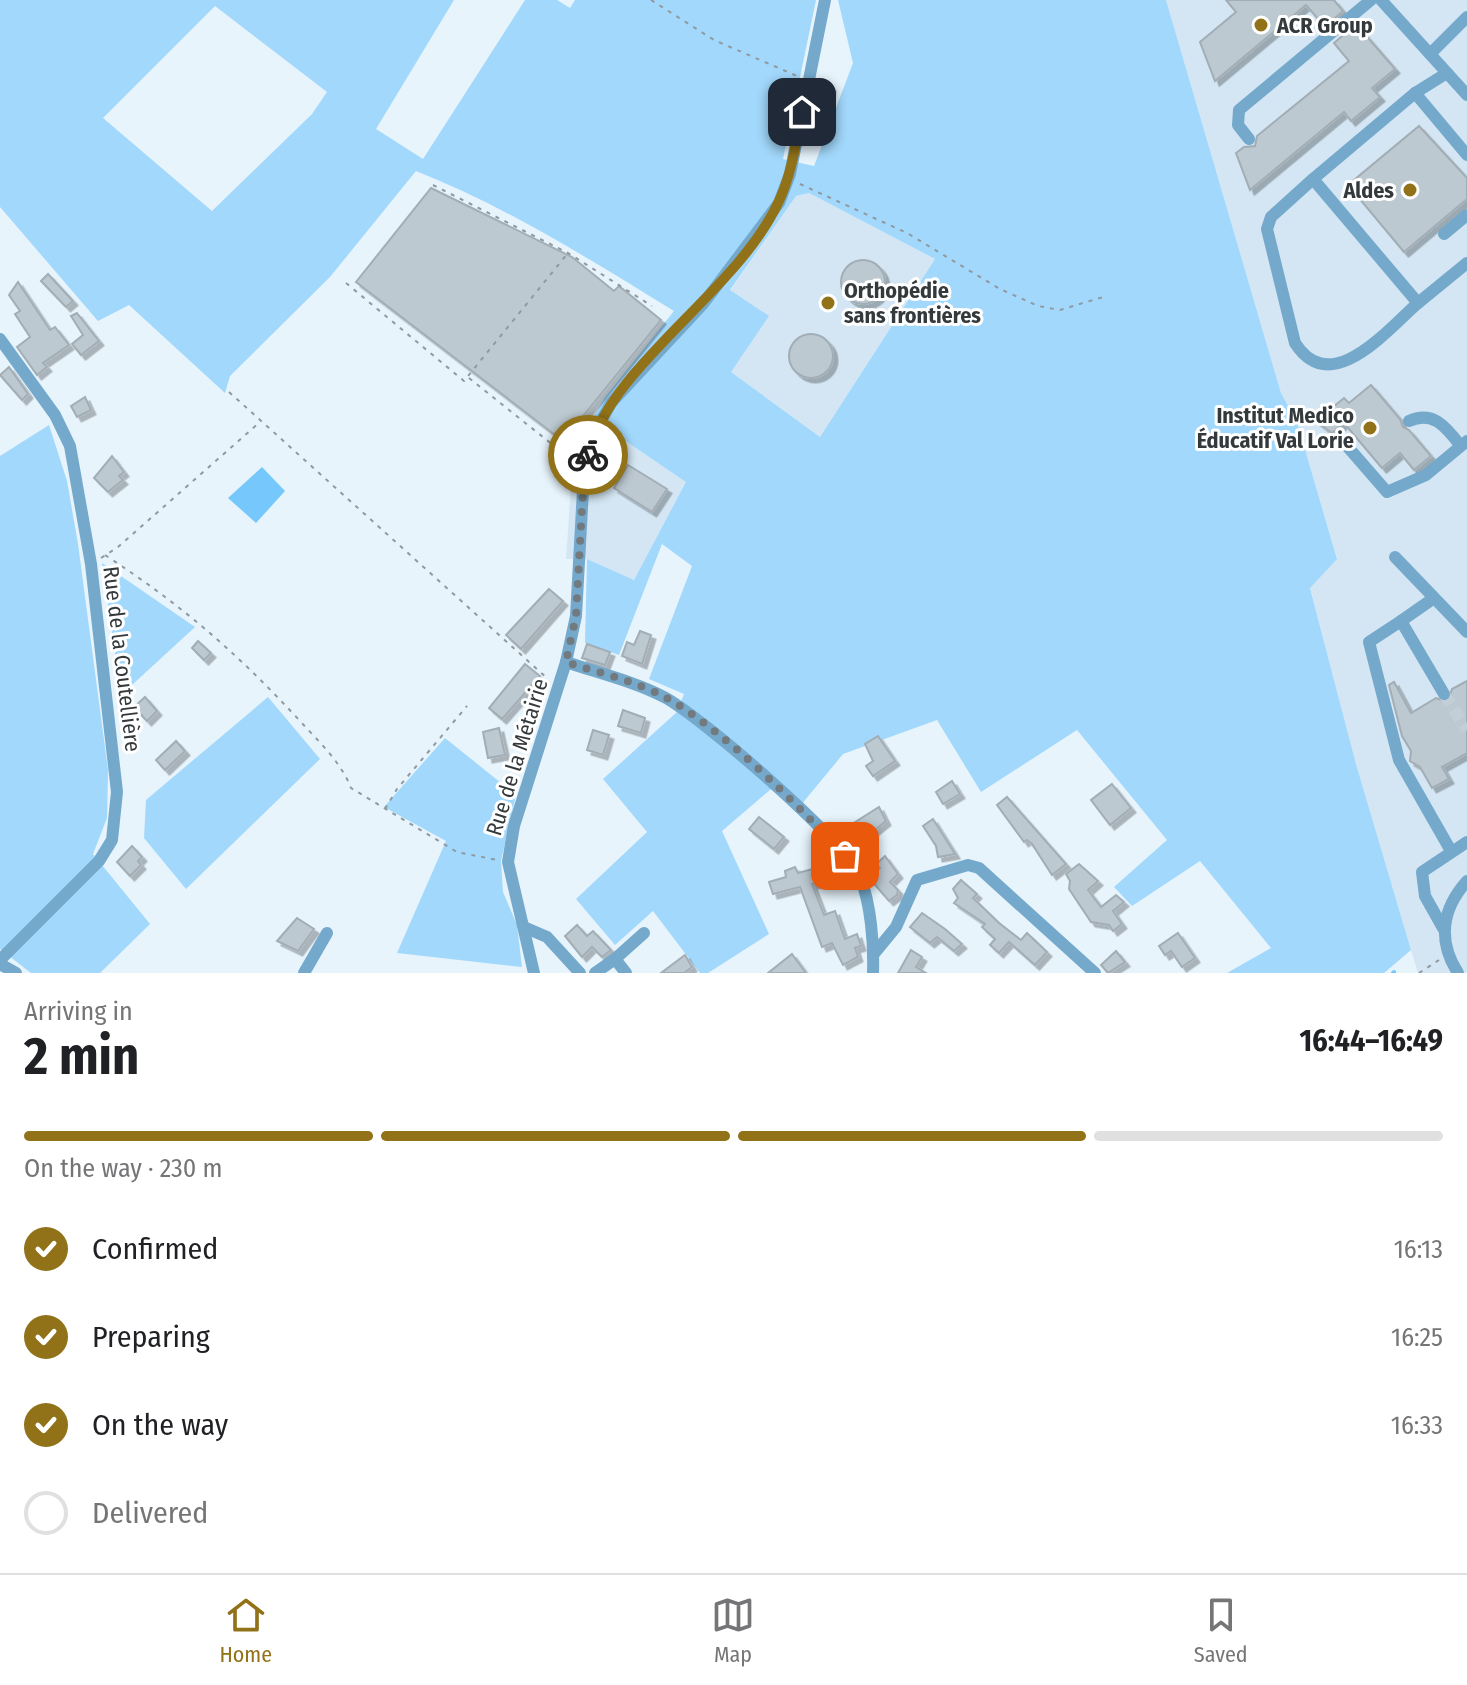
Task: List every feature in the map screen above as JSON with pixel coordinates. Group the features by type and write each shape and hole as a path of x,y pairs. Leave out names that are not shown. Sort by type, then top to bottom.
{"street":[{"name":"Rue de la Métairie","path":"534,973 526,928 508,862 524,791 566,662 576,616 586,464 593,436 611,403 703,304 779,203 787,181 825,0"},
{"path":"1249,139 1238,125 1239,110 1371,0"},
{"path":"1381,0 1467,95"},
{"path":"1430,54 1467,17"},
{"path":"1447,73 1415,93 1313,179 1271,217 1267,229 1295,343 1301,352 1318,364 1342,364 1356,357 1467,263"},
{"path":"1415,93 1467,155"},
{"path":"1313,179 1418,303"},
{"path":"1444,234 1467,215"},
{"name":"Rue de la Coutellière","path":"0,339 55,415 70,446 91,564 117,792 112,840 99,861 0,962"},
{"path":"1340,438 1387,492 1426,475 1446,461 1463,443 1439,421 1427,416 1409,421"},
{"path":"1395,557 1467,632"},
{"path":"1434,598 1369,642 1399,760 1451,851"},
{"path":"1401,621 1444,694"},
{"path":"566,662 662,696 691,713 815,823 860,875 873,973"},
{"path":"1443,928 1425,896 1420,879 1427,866 1467,842"},
{"path":"873,955 896,927 917,880 968,865 979,868 1095,973"},
{"path":"1458,973 1442,958 1443,928 1451,899 1467,881"},
{"path":"526,928 547,937 580,973"},
{"path":"304,973 327,933"},
{"path":"595,973 644,933"},
{"path":"615,959 626,973"},
{"path":"0,962 16,973"}],"path":[{"path":"651,0 714,40 809,81"},
{"path":"787,181 817,190 907,233 1000,289 1038,306 1060,310 1103,297"},
{"path":"433,185 568,253 652,306"},
{"path":"346,283 464,381 568,253"},
{"path":"467,377 572,461 586,464"},
{"path":"229,392 558,688"},
{"path":"261,421 105,555 193,616 239,655 322,745 345,773 351,788 457,852 508,862"},
{"path":"385,810 397,789 467,706"},
{"path":"1419,973 1442,958"}],"shaded area":[{"path":"0,0 454,0 376,129 423,159 525,0 557,0 570,8 575,0 816,0 783,159 814,166 853,63 838,0 1166,0 1281,393 1297,422 1337,559 1310,588 1356,764 1411,950 1384,973 1227,973 1271,948 1200,861 1132,906 1114,887 1167,840 1077,730 981,792 937,720 843,754 801,805 777,784 722,831 769,934 708,973 700,973 653,911 615,945 576,899 647,832 603,779 677,712 684,694 649,679 692,566 662,544 619,655 585,643 587,559 634,580 686,482 614,433 584,433 605,397 674,311 516,218 416,171 330,277 230,376 225,393 129,305 98,321 0,207","holes":["215,6 327,92 312,114 212,211 103,118","809,193 935,259 820,437 731,372 769,316 730,290 796,196"]},
{"path":"1166,0 1467,0 1467,973 1418,973 1356,764 1310,587 1337,558 1297,422 1281,393"},
{"name":"Orthopédie sans frontières","path":"809,193 935,259 820,437 731,372 730,291 796,196"},
{"path":"49,425 67,481 78,544 108,770 107,818 93,854 150,924 100,973 31,973 0,949 0,456"},
{"path":"584,433 614,433 687,482 634,580 587,559 566,559 572,471"},
{"path":"262,467 285,491 256,523 228,498"},
{"path":"102,563 195,627 121,695"},
{"path":"268,697 320,759 186,889 144,838 146,800"},
{"path":"445,738 516,795 501,861 503,892 517,925 522,967 397,953 446,841 384,807"}],"building":[{"path":"1226,0 1334,0 1343,11 1325,27 1306,5 1215,81 1200,42 1236,12"},
{"path":"1356,24 1395,69 1372,88 1380,97 1351,121 1344,112 1250,190 1236,153 1244,147 1255,146 1257,136 1349,61 1334,43"},
{"path":"818,83 831,87 826,111 812,109"},
{"name":"Aldes","path":"1419,126 1467,178 1467,199 1404,252 1348,185"},
{"path":"431,188 572,257 614,291 619,286 661,320 563,441 356,282"},
{"path":"863,260 878,267 885,282 878,297 863,304 848,297 841,282 848,267"},
{"path":"48,274 73,301 66,307 41,281"},
{"path":"18,282 50,330 55,327 69,345 43,363 47,367 37,375 17,347 30,337 15,314 20,311 9,295"},
{"path":"77,313 99,341 81,355 72,344 83,335 71,316"},
{"path":"811,334 826,341 833,356 826,371 811,378 796,371 789,356 796,341"},
{"path":"9,367 28,394 22,400 0,375"},
{"name":"Institut Medico Éducatif Val Lorie","path":"1371,385 1400,419 1403,427 1431,456 1414,470 1400,453 1382,468 1344,423 1332,433 1316,421 1344,398 1349,403"},
{"path":"85,397 91,410 77,417 71,406"},
{"path":"112,456 124,472 119,476 123,480 108,492 94,478"},
{"path":"628,465 667,489 652,512 614,488"},
{"path":"549,589 563,601 521,649 506,635"},
{"path":"640,631 651,635 642,664 622,656 627,642 634,645"},
{"path":"198,641 211,653 204,660 192,648"},
{"path":"587,644 610,652 605,665 582,658"},
{"path":"525,664 540,676 502,719 489,708"},
{"path":"1467,681 1467,753 1442,767 1449,779 1432,788 1420,767 1410,761 1411,751 1402,736 1389,685 1394,682 1411,713 1436,698 1448,702 1452,689"},
{"path":"145,697 157,711 147,721 134,707"},
{"path":"623,710 645,718 641,733 618,726"},
{"path":"499,728 505,755 488,758 483,732"},
{"path":"593,730 609,735 603,755 587,750"},
{"path":"878,736 895,761 873,776 866,766 873,761 865,744"},
{"path":"176,741 185,751 165,770 156,760"},
{"path":"952,781 960,794 943,804 936,792"},
{"path":"1112,784 1131,808 1110,825 1091,800"},
{"path":"1007,797 1066,864 1052,875 1032,844 1027,840 1024,842 997,805"},
{"path":"879,807 886,821 851,849 838,833"},
{"path":"759,817 784,837 774,849 749,829"},
{"path":"933,819 955,854 938,857 936,846 923,826"},
{"path":"824,845 845,879 812,884 824,915 835,911 845,939 857,934 861,946 855,948 858,957 843,965 832,943 822,947 800,887 773,894 769,882 786,877 785,871 795,867 798,873 831,864 819,849"},
{"path":"132,846 142,857 138,861 141,865 130,876 117,862"},
{"path":"885,856 898,874 890,882 898,890 897,895 889,901 870,879 880,868 876,864"},
{"path":"1079,864 1098,881 1088,890 1101,907 1116,895 1124,902 1113,911 1122,924 1113,931 1109,925 1091,922 1069,889 1070,881 1066,874"},
{"path":"961,880 977,894 973,898 999,923 1021,940 1027,933 1047,952 1035,965 1009,942 999,953 990,945 995,939 982,927 985,924 954,903 958,898 953,889"},
{"path":"922,913 962,944 954,951 937,937 930,943 910,927"},
{"path":"297,918 314,929 298,951 277,941"},
{"path":"577,925 587,936 593,931 611,950 602,957 592,947 582,957 565,936"},
{"path":"1178,933 1195,958 1182,967 1171,951 1165,955 1159,946"},
{"path":"911,950 922,957 916,967 926,973 898,973"},
{"path":"1116,951 1125,962 1108,973 1101,965"},
{"path":"792,954 806,973 768,973"},
{"path":"685,955 692,967 684,973 661,973"}],"tunnel":[{"path":"1444,694 1467,730"}],"way so far":[{"path":"588,455 584,472 576,616 566,662 662,696 691,713 815,823 845,856"}],"place":[{"name":"ACR Group","path":"1261,25"},
{"name":"Aldes","path":"1410,190"},
{"name":"Orthopédie sans frontières","path":"828,303"},
{"name":"Institut Medico Éducatif Val Lorie","path":"1370,428"}],"route":[{"path":"588,455 593,436 611,403 703,304 779,203 790,174 802,112"}]}
